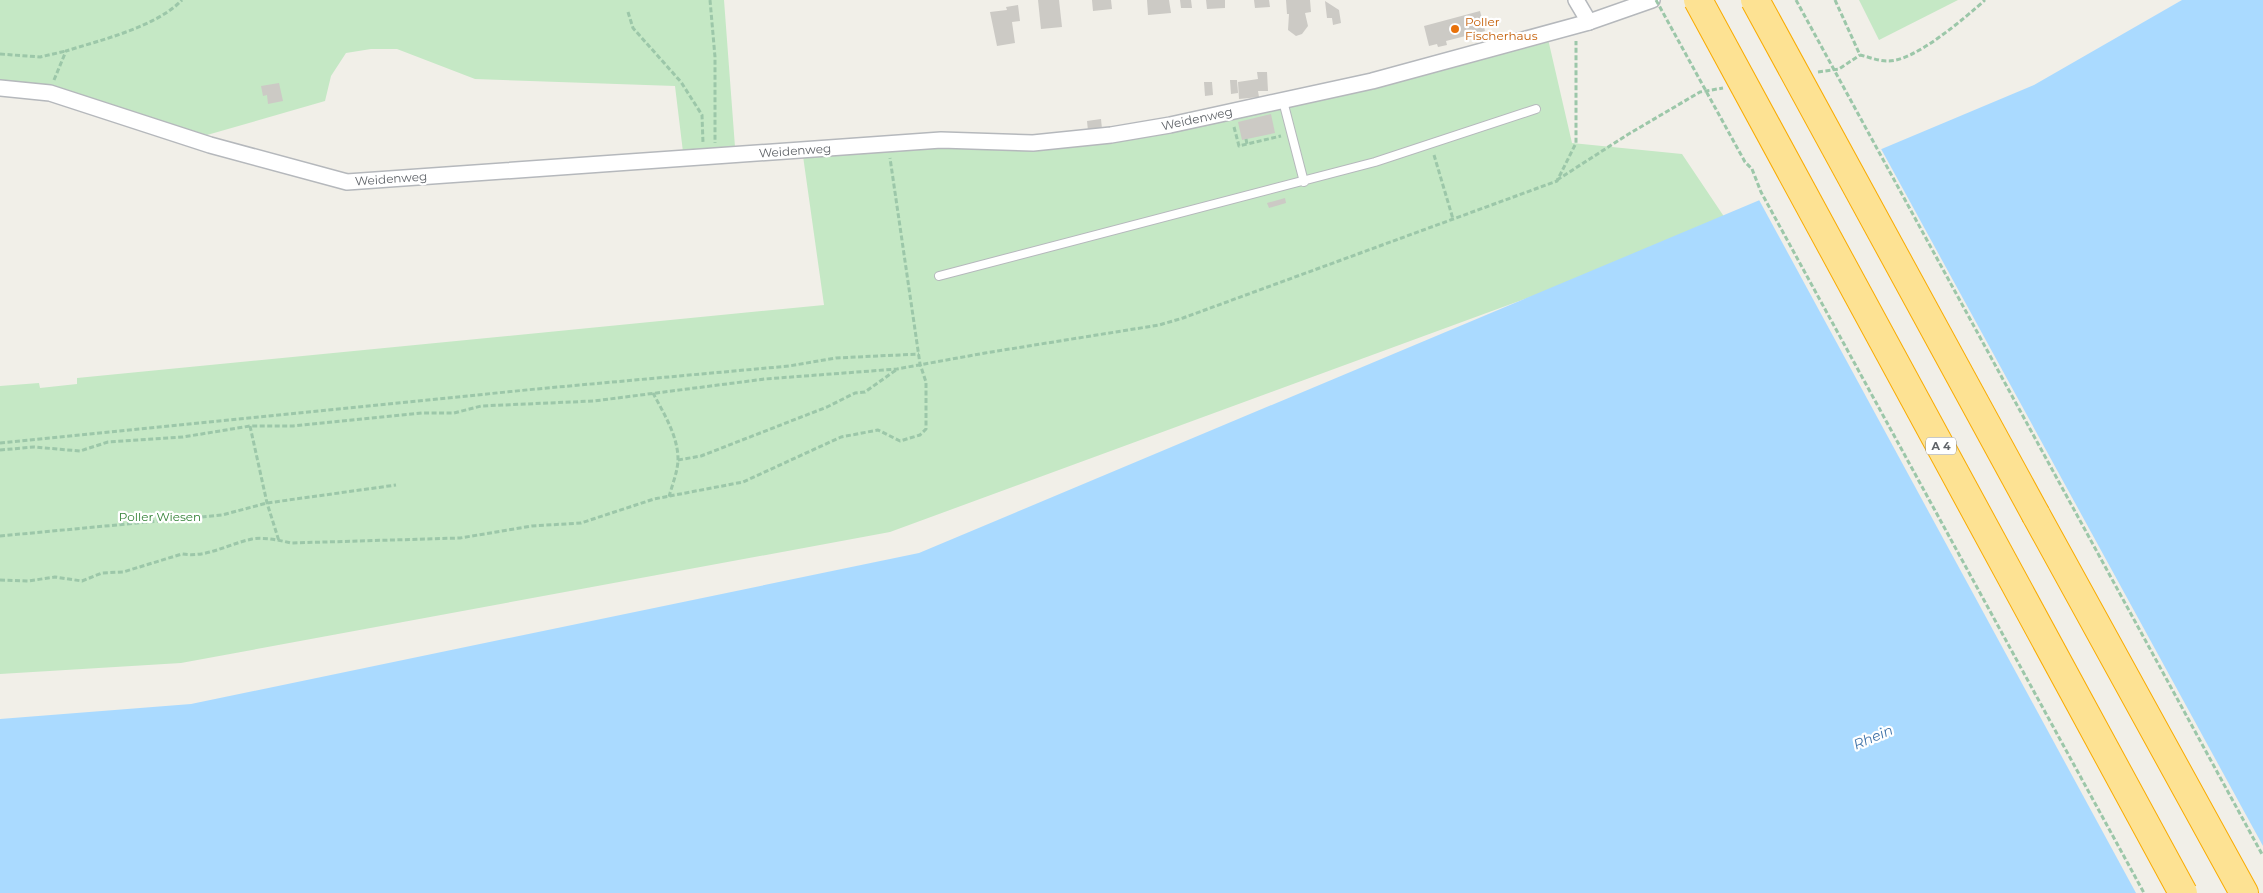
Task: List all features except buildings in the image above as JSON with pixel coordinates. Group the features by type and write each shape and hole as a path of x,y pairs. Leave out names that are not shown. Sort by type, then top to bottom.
{"highway":[{"name":"A 4","path":"1698,0 2183,893"},
{"path":"1755,0 2244,893"}],"street":[{"path":"1576,0 1583,24"},
{"name":"Weidenweg","path":"0,88 50,94 210,145 347,182 941,140 1033,143 1170,125 1372,81 1583,24 1652,0"}],"lane":[{"path":"1283,101 1304,182"},
{"path":"939,276 1304,182 1431,145 1536,109"}],"path":[{"path":"0,54 40,57 66,51 155,19 171,10 182,0"},
{"path":"710,0 714,56 710,156"},
{"path":"1656,0 1745,162 1752,169 1771,209 2144,893"},
{"path":"1796,0 2263,856"},
{"path":"1836,0 1860,55"},
{"path":"1811,74 1839,69 1860,55 1887,62 1900,60 1948,30 1985,0"},
{"path":"628,12 633,28 682,82 702,115 710,156"},
{"path":"1557,181 1576,143 1583,24"},
{"path":"50,94 56,72 66,51"},
{"path":"0,450 34,447 80,451 108,442 183,438 250,426 292,426 422,414 454,413 481,406 594,401 765,379 897,369 1159,325 1183,318 1557,181 1627,135 1700,92 1728,87"},
{"path":"1238,126 1233,127 1239,146 1291,134"},
{"path":"1246,139 1247,144"},
{"path":"0,580 28,581 54,577 82,581 102,573 123,572 182,554 192,555 218,551 253,539 291,543 460,538 532,526 581,523 602,518 630,506 743,482 841,437 878,430 888,437 900,441 920,435 926,429 926,382 920,364 888,145"},
{"path":"1431,145 1453,219"},
{"path":"0,443 536,389 789,366 836,358 919,354"},
{"path":"678,460 701,456 827,407 855,393 864,392 897,369"},
{"path":"653,393 668,422 678,460 669,497"},
{"path":"250,426 267,503 279,541"},
{"path":"0,536 222,514 267,503 396,484"}],"green space":[{"path":"0,0 724,0 735,147 683,152 675,86 475,79 397,49 371,49 346,53 331,76 325,101 207,135 58,89 0,93"},
{"path":"1859,0 1958,0 1879,40"},
{"name":"Poller Wiesen","path":"1548,39 1572,143 1682,154 1729,224 890,532 181,663 0,674 0,386 39,383 40,388 77,384 77,378 824,305 803,156 948,146 986,148 1237,113 1260,113 1370,89"}],"water":[{"name":"Rhein","path":"2182,0 2263,0 2263,893 0,893 0,719 191,704 919,553 2034,85"}],"pier":[{"path":"1880,147 2263,846 2263,893 2136,893 1758,198"}],"place":[{"name":"Poller Fischerhaus","path":"1455,29"}]}
